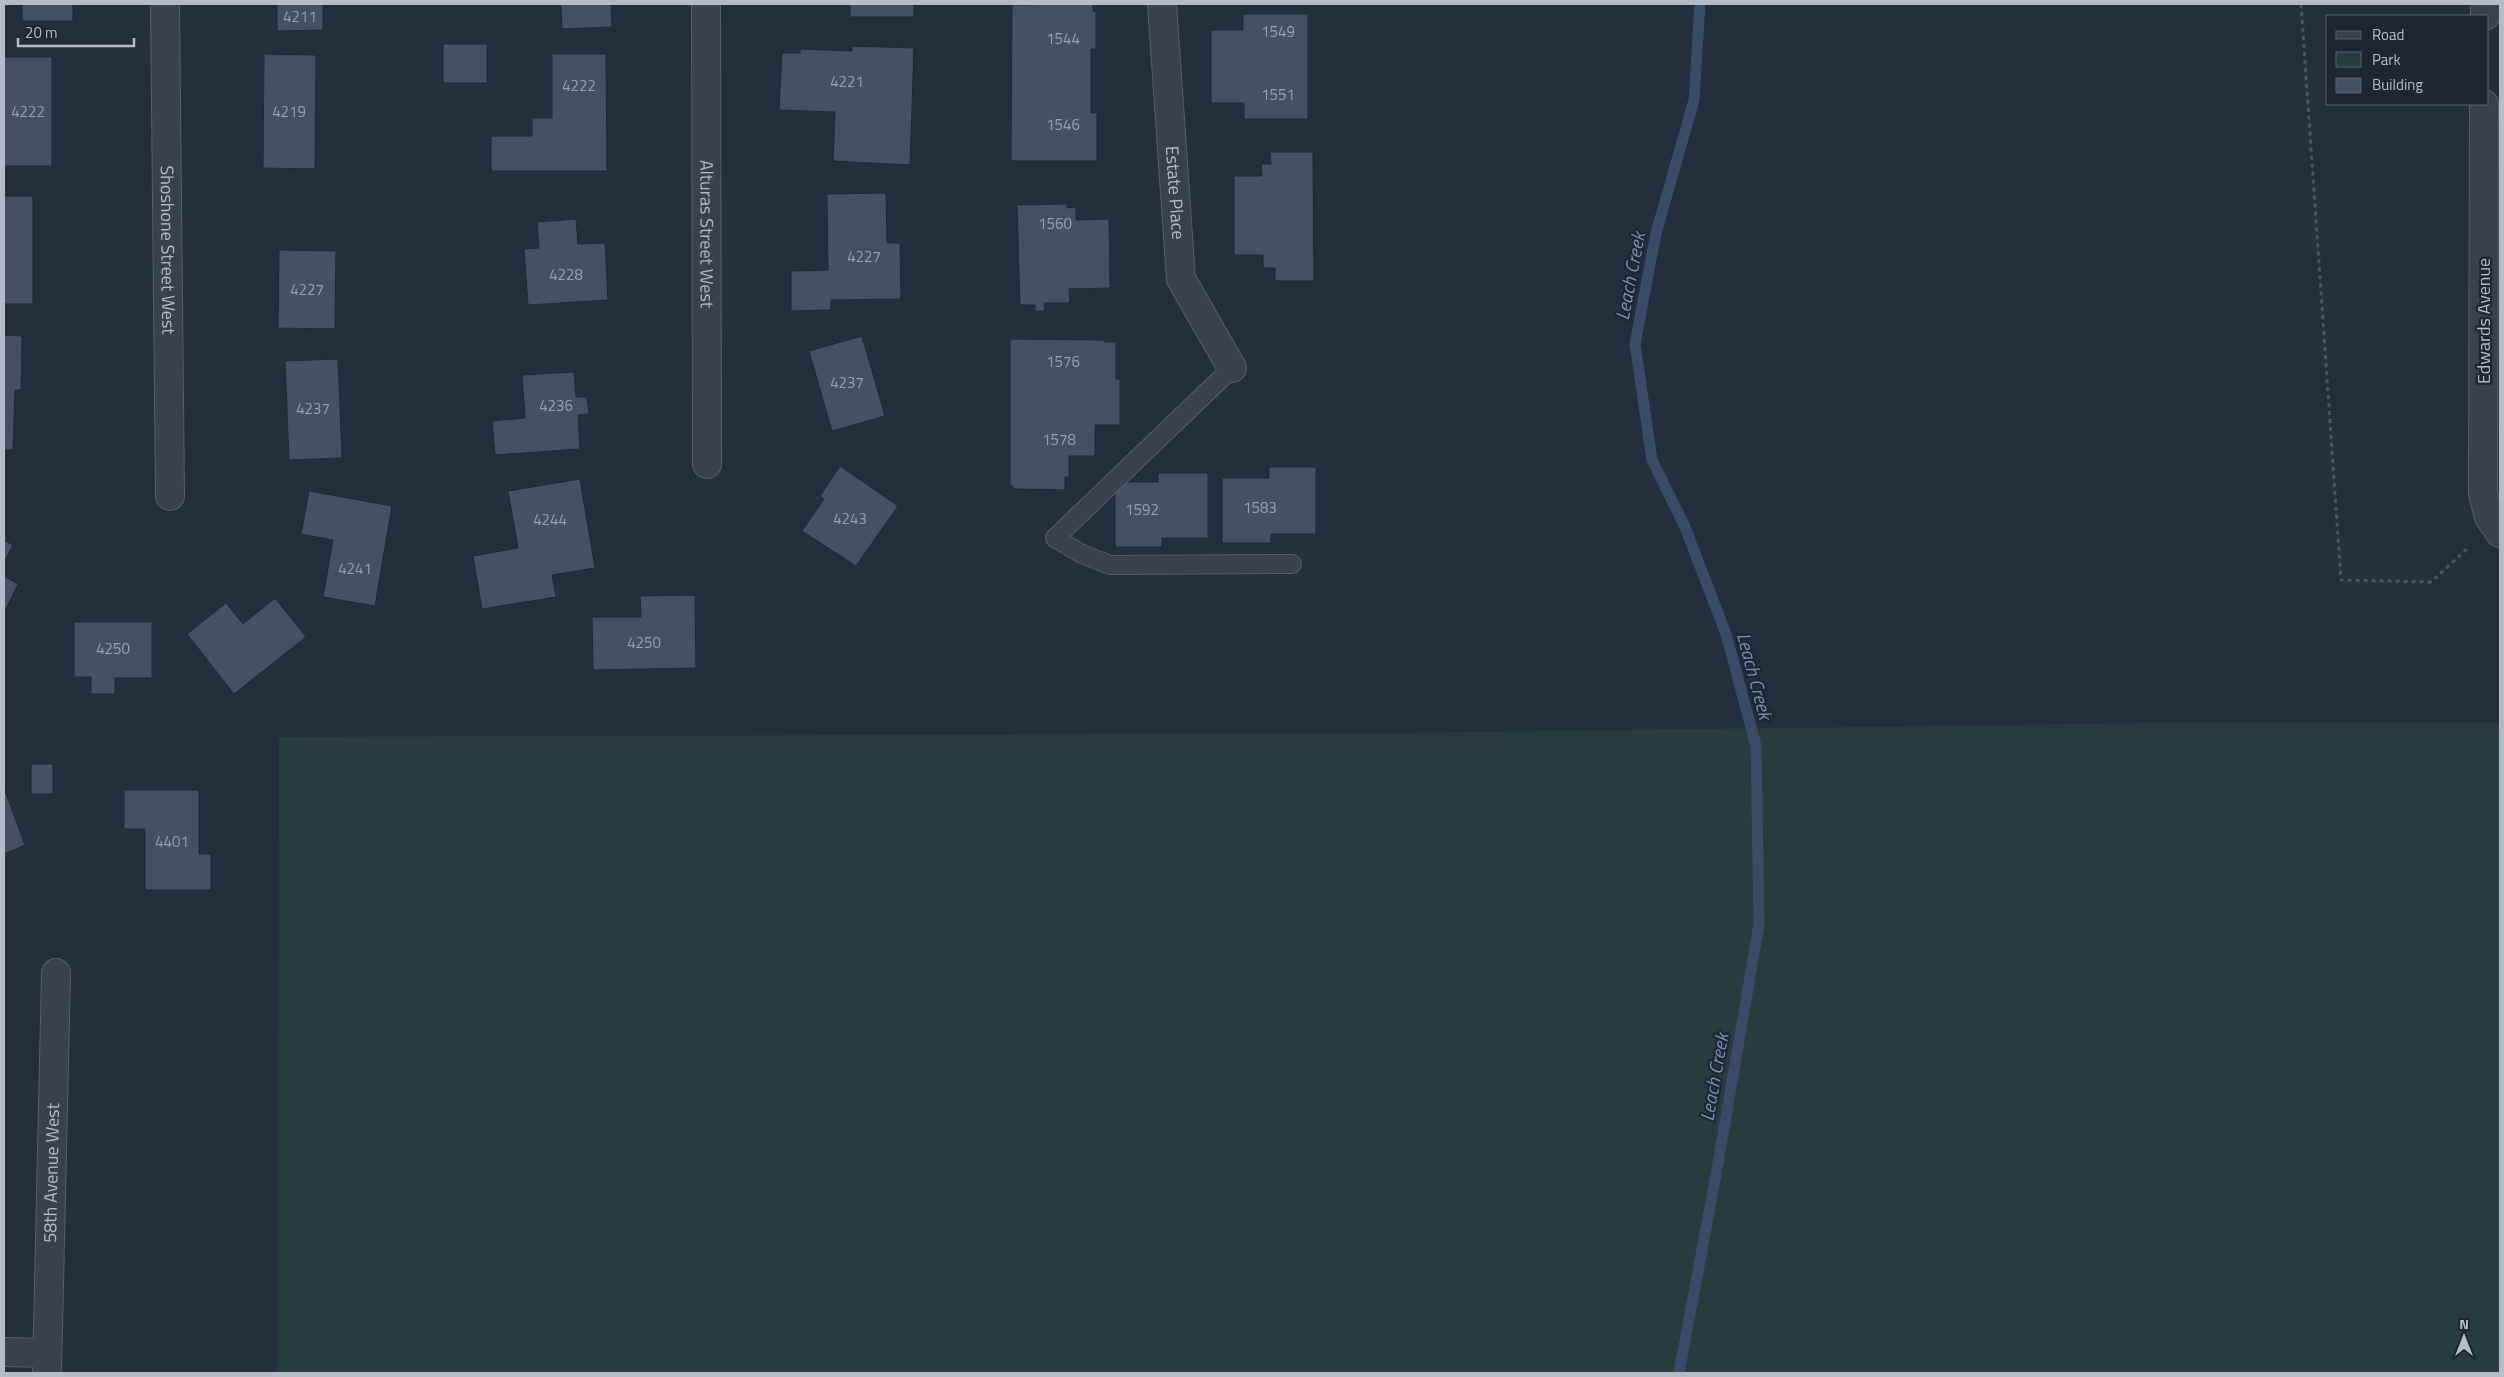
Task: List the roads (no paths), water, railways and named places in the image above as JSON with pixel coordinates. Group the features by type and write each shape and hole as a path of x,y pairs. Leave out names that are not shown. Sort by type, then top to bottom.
{"street":[{"name":"Shoshone Street West","path":"165,4 170,496"},
{"name":"Alturas Street West","path":"706,4 707,464"},
{"name":"Estate Place","path":"1162,4 1181,280 1232,368"},
{"name":"Edwards Avenue","path":"2484,105 2483,494 2489,517 2497,529"},
{"name":"58th Avenue West","path":"47,1363 56,973"},
{"path":"4,1352 47,1363"}],"lane":[{"path":"1232,368 1055,538 1082,554 1110,565 1292,564"}],"waterway":[{"name":"Leach Creek","path":"1679,1373 1716,1175 1759,924 1756,746 1726,634 1685,527 1652,460 1635,344 1656,233 1694,100 1700,4"}]}
